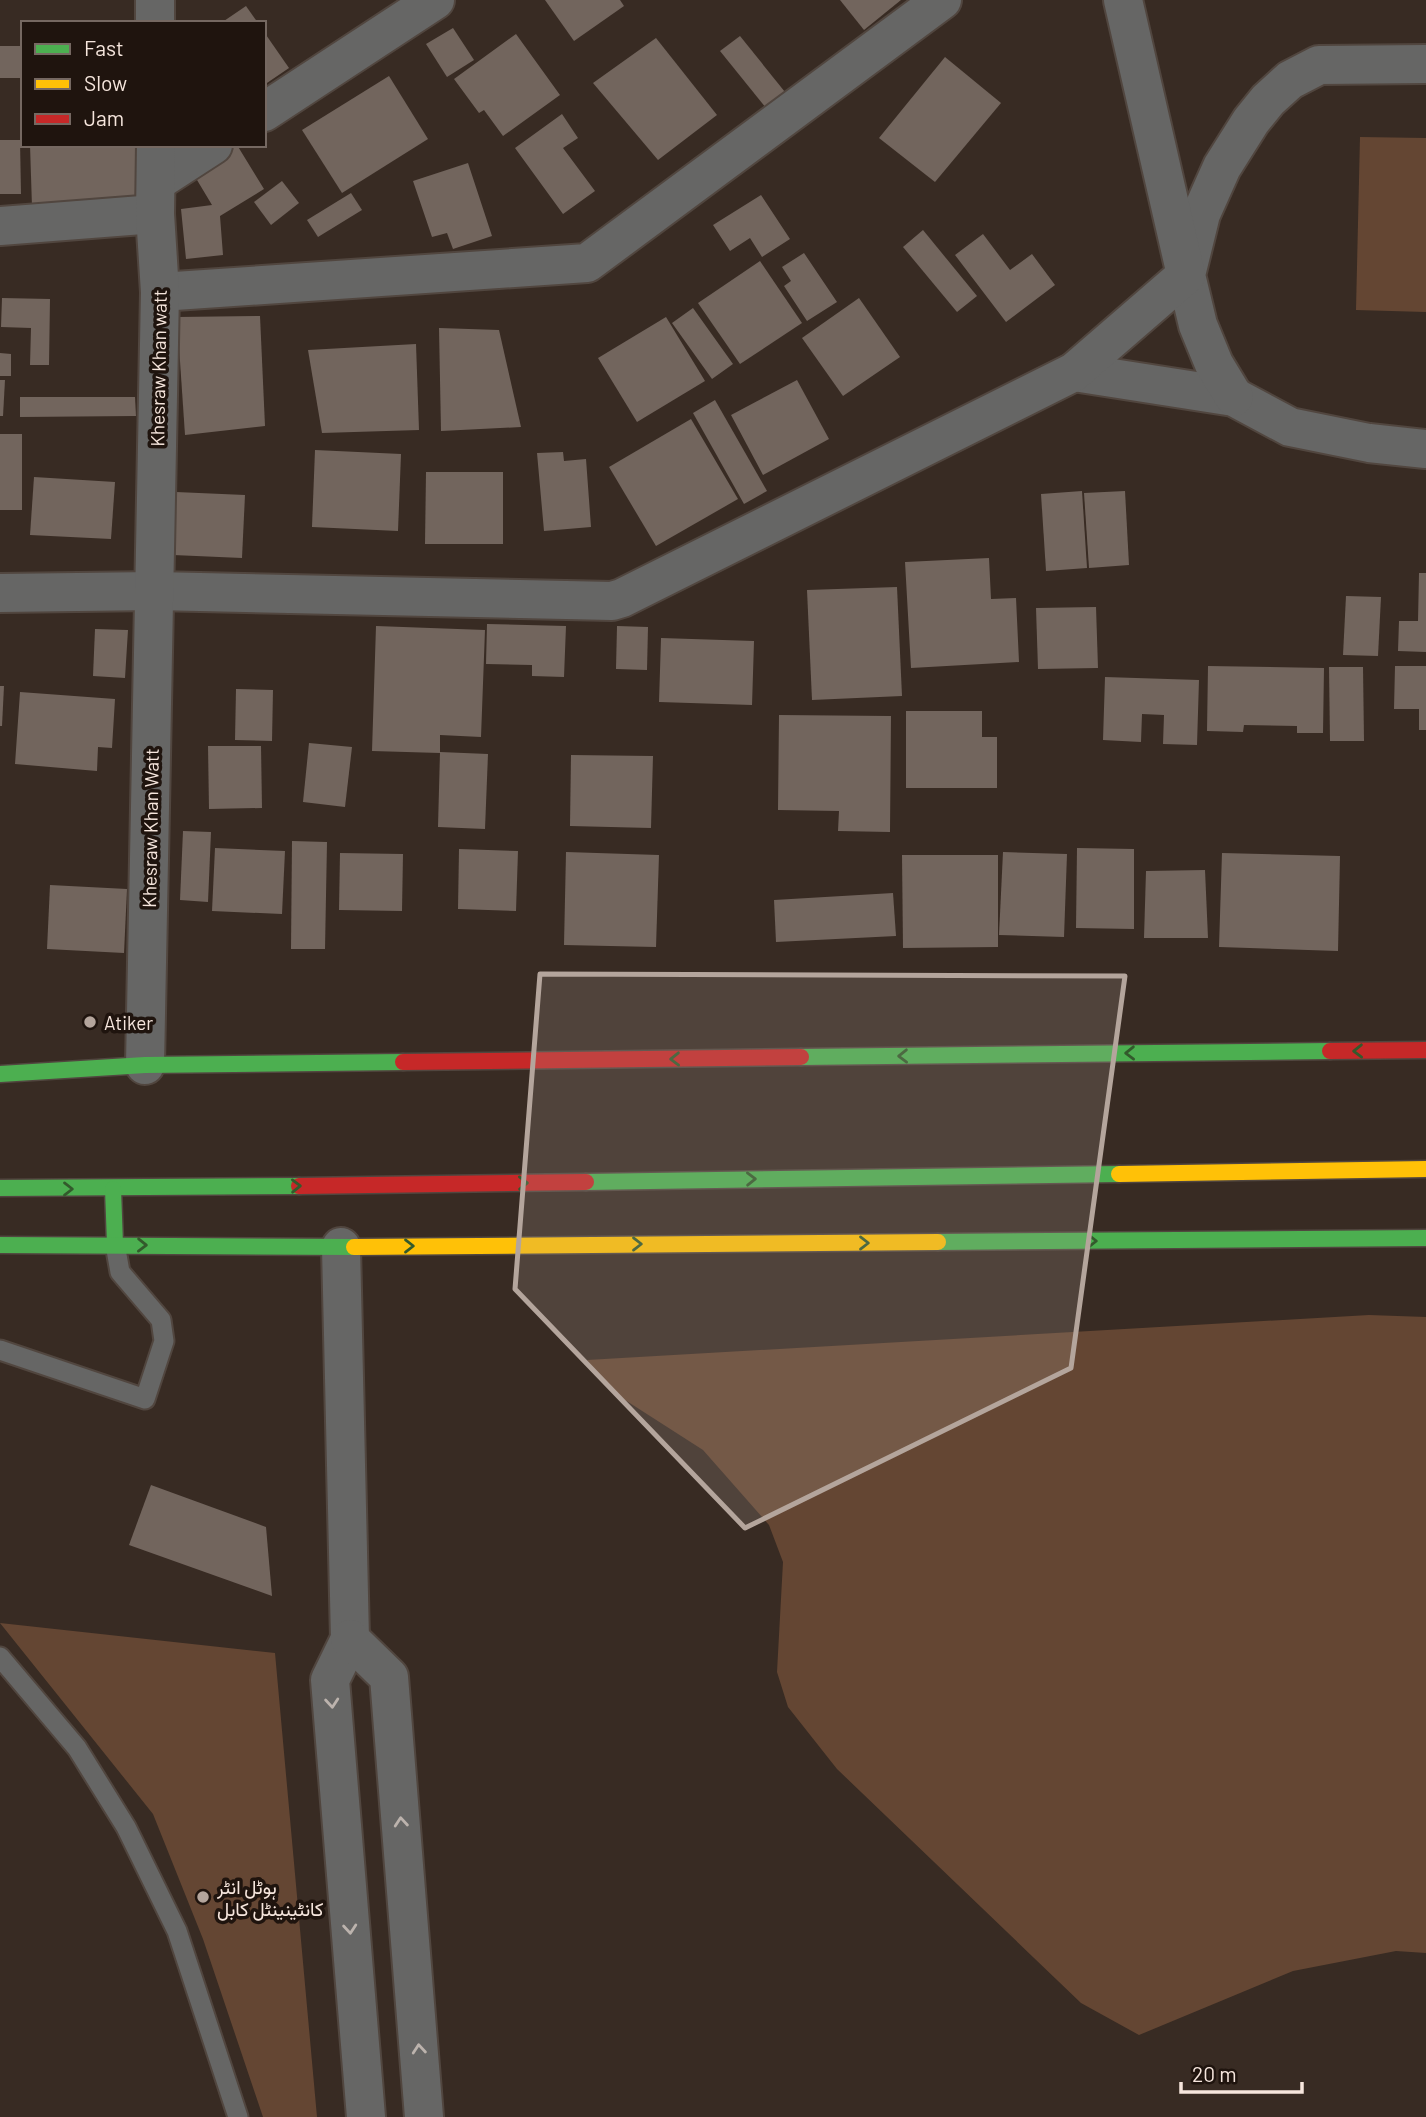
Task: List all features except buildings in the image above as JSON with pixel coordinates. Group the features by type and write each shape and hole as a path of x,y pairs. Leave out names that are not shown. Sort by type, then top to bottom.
{"main road":[{"path":"0,1074 145,1065 1426,1050"},
{"path":"0,1188 113,1189 1426,1169"},
{"path":"113,1189 115,1244"},
{"path":"0,1245 341,1247 1426,1238"}],"street":[{"path":"155,0 155,21"},
{"path":"266,110 435,0"},
{"path":"160,292 587,263 942,0"},
{"path":"1123,0 1198,326 1214,364 1234,397"},
{"path":"0,593 155,592 612,601 622,598 1074,372 1186,275 1201,214 1223,167 1251,121 1268,100 1290,80 1319,65 1426,64"},
{"path":"0,226 156,180 210,147"},
{"name":"Khesraw Khan watt","path":"155,592 160,292 156,180"},
{"path":"1074,372 1234,397 1290,427 1369,443 1426,449"},
{"name":"Khesraw Khan Watt","path":"145,1065 155,592"},
{"path":"341,1247 350,1639 330,1680 366,2117"},
{"path":"350,1639 389,1677 424,2117"}],"lane":[{"path":"0,1350 145,1399 164,1341 161,1320 120,1272 115,1244"},
{"path":"0,1657 77,1748 126,1827 177,1931 238,2117"}],"highlighted area":[{"path":"540,974 1125,976 1071,1368 745,1528 515,1289"}],"shaded area":[{"path":"1360,137 1426,138 1426,312 1356,310"},
{"path":"1369,1315 1426,1317 1426,1953 1396,1951 1293,1971 1139,2035 1081,2003 837,1769 788,1707 777,1672 783,1562 769,1525 703,1450 611,1391 587,1360"},
{"path":"0,1623 275,1653 317,2117 263,2117 203,1939 153,1814"}],"traffic: fast":[{"path":"801,1057 1330,1051"},
{"path":"0,1074 145,1065 403,1062"},
{"path":"586,1182 1119,1174"},
{"path":"0,1188 299,1186"},
{"path":"113,1189 115,1244"},
{"path":"938,1242 1426,1238"},
{"path":"0,1245 354,1247"}],"traffic: slow":[{"path":"1119,1174 1426,1169"},
{"path":"354,1247 938,1242"}],"traffic: jam":[{"path":"1330,1051 1426,1050"},
{"path":"403,1062 801,1057"},
{"path":"299,1186 586,1182"}],"place":[{"name":"Atiker","path":"90,1022"},
{"name":"ہوٹل انٹر کانٹینینٹل کابل","path":"203,1897"}]}
